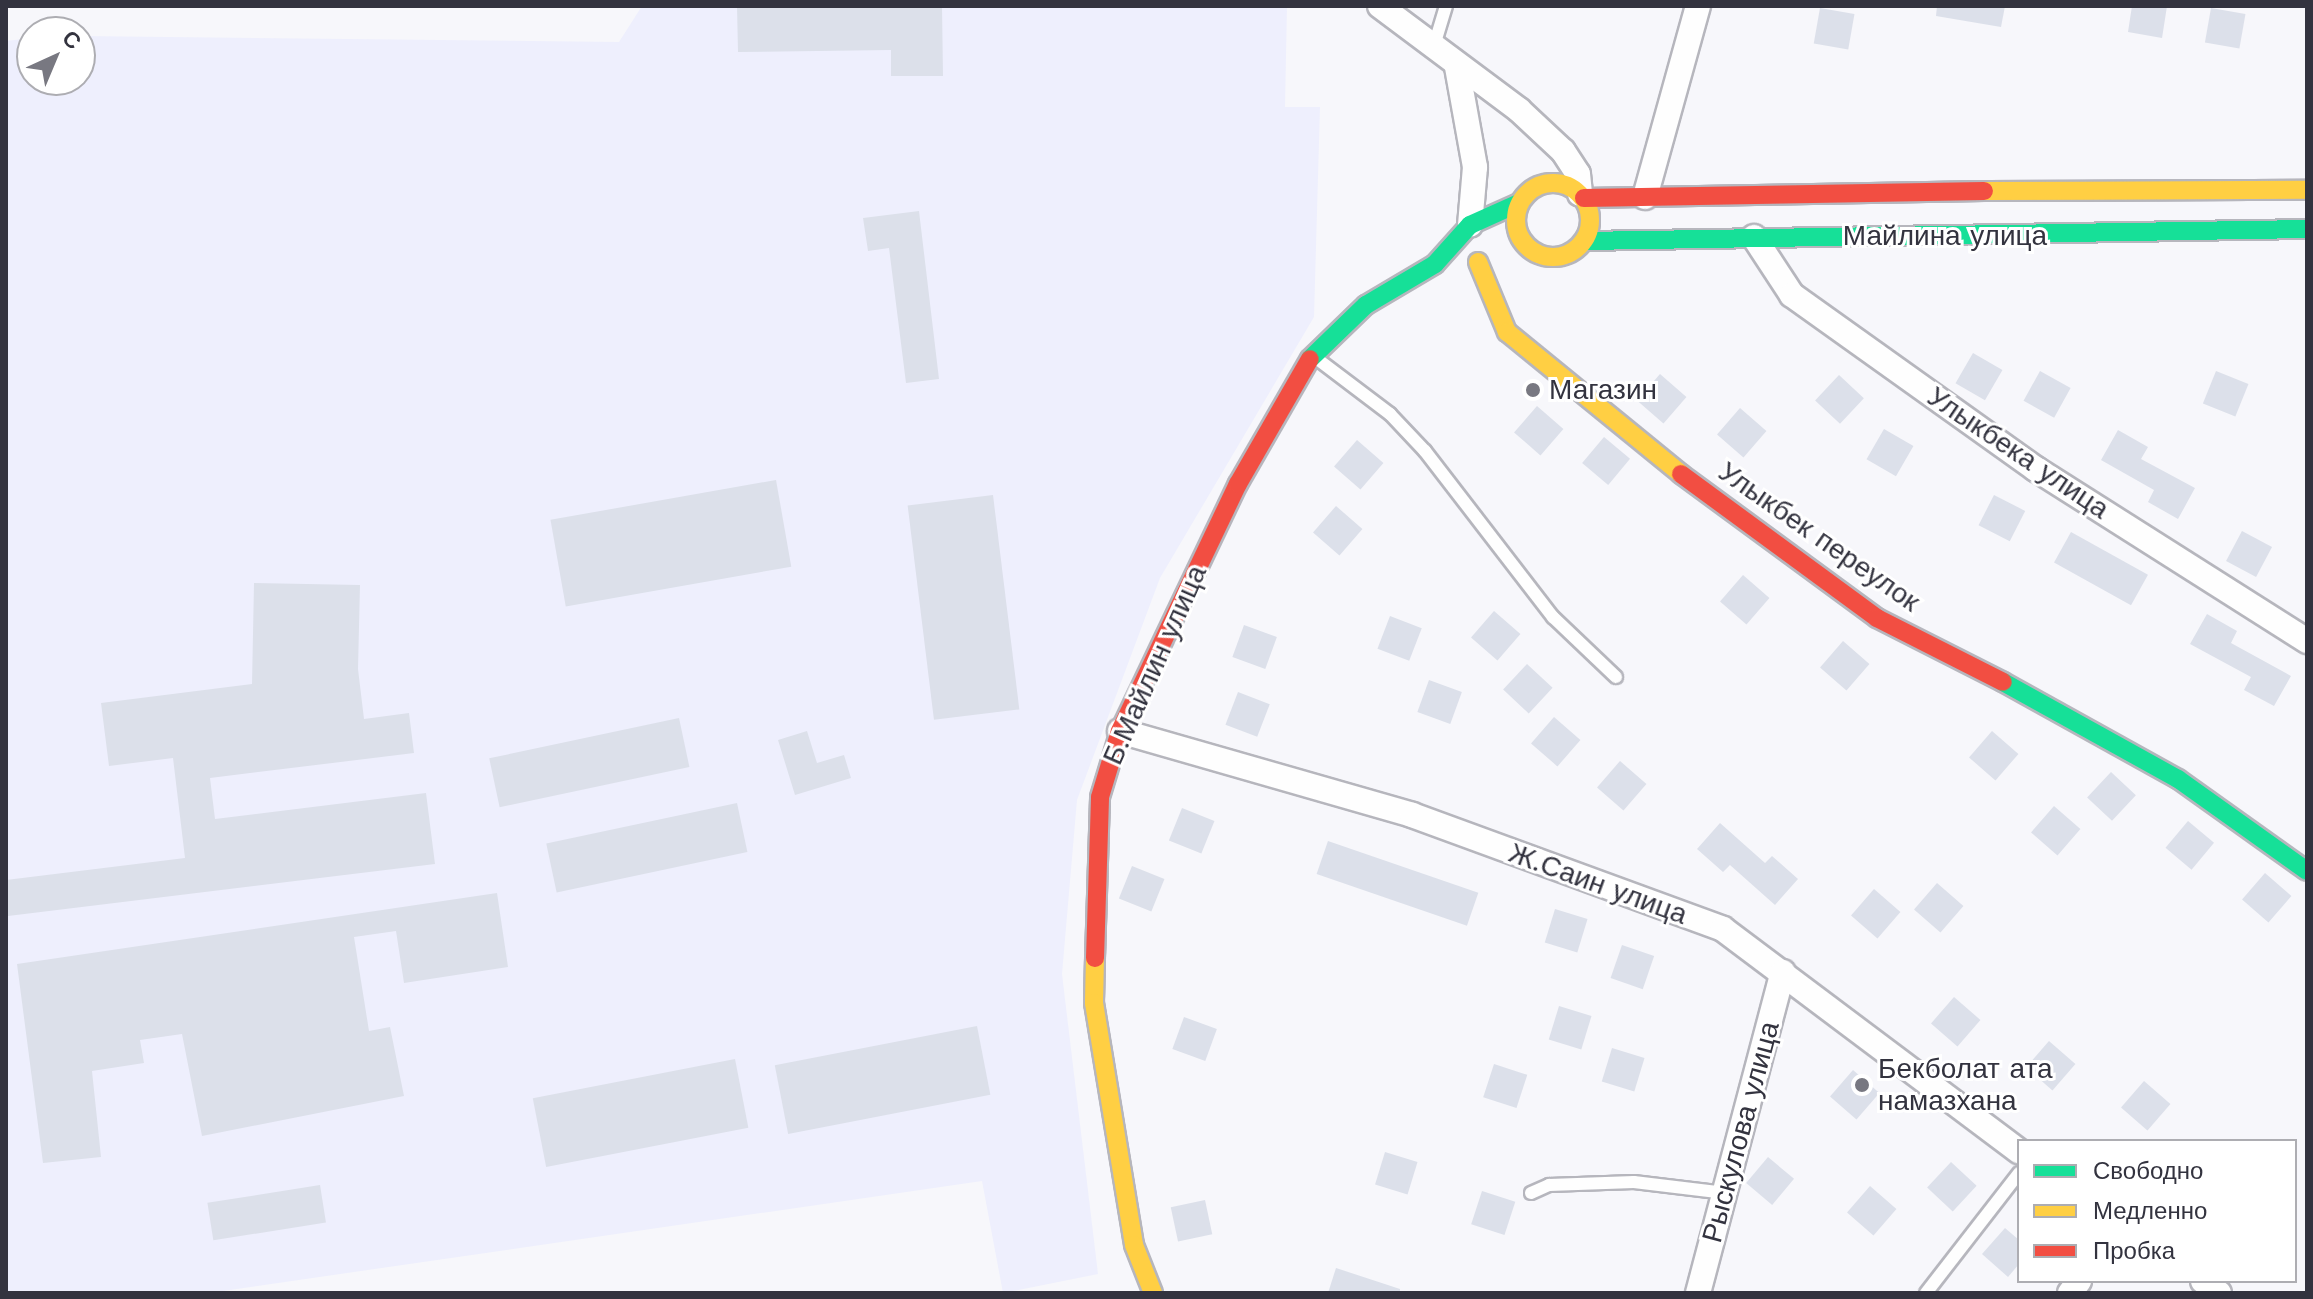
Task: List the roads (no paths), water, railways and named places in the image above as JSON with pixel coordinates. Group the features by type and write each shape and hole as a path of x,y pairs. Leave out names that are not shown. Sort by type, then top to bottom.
{"street":[{"path":"1380,6 1457,67 1519,110 1563,151 1578,174 1590,227 1584,241"},
{"path":"1645,197 1698,6"},
{"path":"1457,67 1475,167 1470,225"},
{"name":"Майлина улица","path":"1519,203 1541,184 1556,182 1582,196 1645,197 2307,190"},
{"path":"1519,203 1515,219 1529,249"},
{"name":"Б.Майлин улица","path":"1153,1293 1134,1245 1094,1003 1100,797 1120,731 1238,484 1312,355 1366,305 1435,264 1470,225 1519,203"},
{"name":"Майлина улица","path":"1529,249 1558,257 1584,241 2307,229"},
{"name":"Улыкбека улица","path":"1754,237 1792,295 2036,469 2307,641"},
{"name":"Б.Майлин улица","path":"1435,264 1478,262 1529,249"},
{"name":"Улыкбек переулок","path":"1478,262 1507,332 1719,505 1877,618 2086,724 2178,779 2307,871"},
{"name":"Ж.Саин улица","path":"1120,731 1427,820 1723,929 2017,1149"},
{"name":"Рыскулова улица","path":"1698,1293 1783,972"}],"lane":[{"path":"1433,49 1446,6"},
{"path":"1312,355 1390,414 1425,451 1553,617 1616,677"},
{"path":"1926,1293 2017,1176"},
{"path":"1531,1193 1549,1185 1634,1182 1725,1193"}],"place":[{"name":"Магазин","path":"1533,390"},
{"name":"Бекболат ата намазхана","path":"1862,1085"}]}
